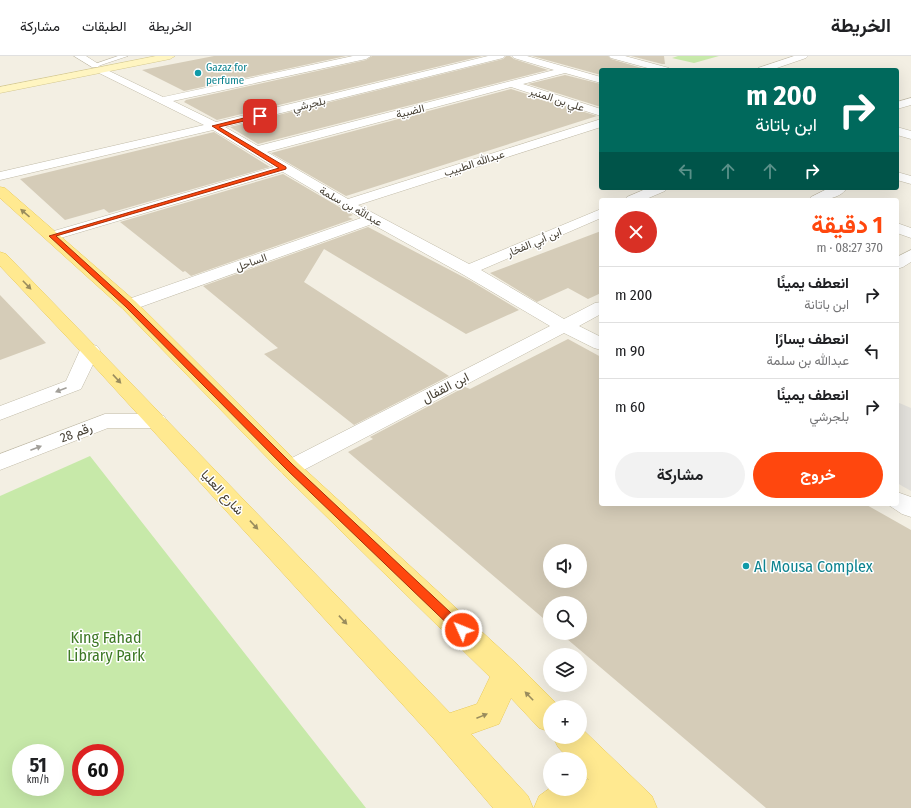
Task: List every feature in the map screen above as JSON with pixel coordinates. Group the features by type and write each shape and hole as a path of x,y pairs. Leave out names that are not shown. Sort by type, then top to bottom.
{"main road":[{"path":"0,191 129,305 290,468 507,674 543,711"},
{"name":"شارع العليا","path":"0,257 90,350 445,729 516,808"},
{"path":"445,729 488,714 507,674"},
{"path":"576,744 632,801"},
{"path":"551,808 564,798 632,801"}],"street":[{"name":"عبدالله بن سلمة","path":"79,56 97,67 215,126 346,204 468,270 564,326 599,343"},
{"path":"0,90 144,56"},
{"path":"0,84 170,56"},
{"path":"163,100 366,56"},
{"name":"بلجرشي","path":"0,176 215,126 496,56 509,56"},
{"path":"516,56 599,79"},
{"path":"614,56 659,68"},
{"path":"766,68 803,56"},
{"name":"الضبية","path":"255,151 565,70"},
{"name":"علي بن المنير","path":"512,84 599,112"},
{"path":"899,105 911,101"},
{"name":"عبدالله الطبيب","path":"346,204 599,124"},
{"path":"899,132 911,135"},
{"path":"52,236 284,168"},
{"path":"900,169 911,180"},
{"path":"637,198 655,190"},
{"path":"820,198 836,190"},
{"name":"ابن أبي الفخار","path":"468,270 599,214"},
{"name":"الساحل","path":"129,305 373,219"},
{"path":"899,229 911,233"},
{"path":"899,263 911,255"},
{"name":"ابن القفال","path":"290,468 599,308"},
{"path":"0,413 74,385 90,350"},
{"name":"رقم 28","path":"0,462 104,421 156,421"},
{"path":"899,501 911,508"}],"lane":[{"path":"97,67 125,56"}],"green space":[{"path":"678,56 719,56 694,63 672,58"},
{"name":"King Fahad Library Park","path":"90,456 366,808 0,808 0,496"}],"shaded area":[{"path":"899,403 911,408 911,491 899,484"}],"building":[{"path":"214,56 346,56 184,91 142,70"},
{"path":"372,56 482,56 217,120 184,102 186,100 366,60"},
{"path":"506,56 510,56 514,59 548,70 258,144 230,127 503,59"},
{"path":"532,56 608,56 611,59 642,68 599,68 599,74"},
{"path":"631,56 664,56 665,64 662,64"},
{"path":"565,75 599,84 599,106 528,84"},
{"path":"511,89 597,116 346,196 271,153"},
{"path":"214,132 270,167 109,213 104,209 65,220 20,179"},
{"path":"283,174 353,215 348,217 353,219 191,276 185,271 183,272 120,222"},
{"path":"368,227 471,281 519,310 466,334 324,249 304,282 449,376 354,425 264,354 278,348 203,286"},
{"path":"599,232 599,294 588,299 568,288 537,302 490,273"},
{"path":"0,295 46,343 0,360"},
{"name":"Al Mousa Complex","path":"568,339 599,356 599,506 869,506 911,530 911,808 766,808 587,656 587,648 578,648 568,640 587,640 587,596 543,596 543,618 348,452 373,439 370,437 465,387 470,389"}],"place":[{"name":"Gazaz for perfume","path":"198,73"},
{"name":"Al Mousa Complex","path":"746,566"}],"route":[{"path":"260,116 215,126 284,168 52,236 129,305 290,468 462,630"}]}
